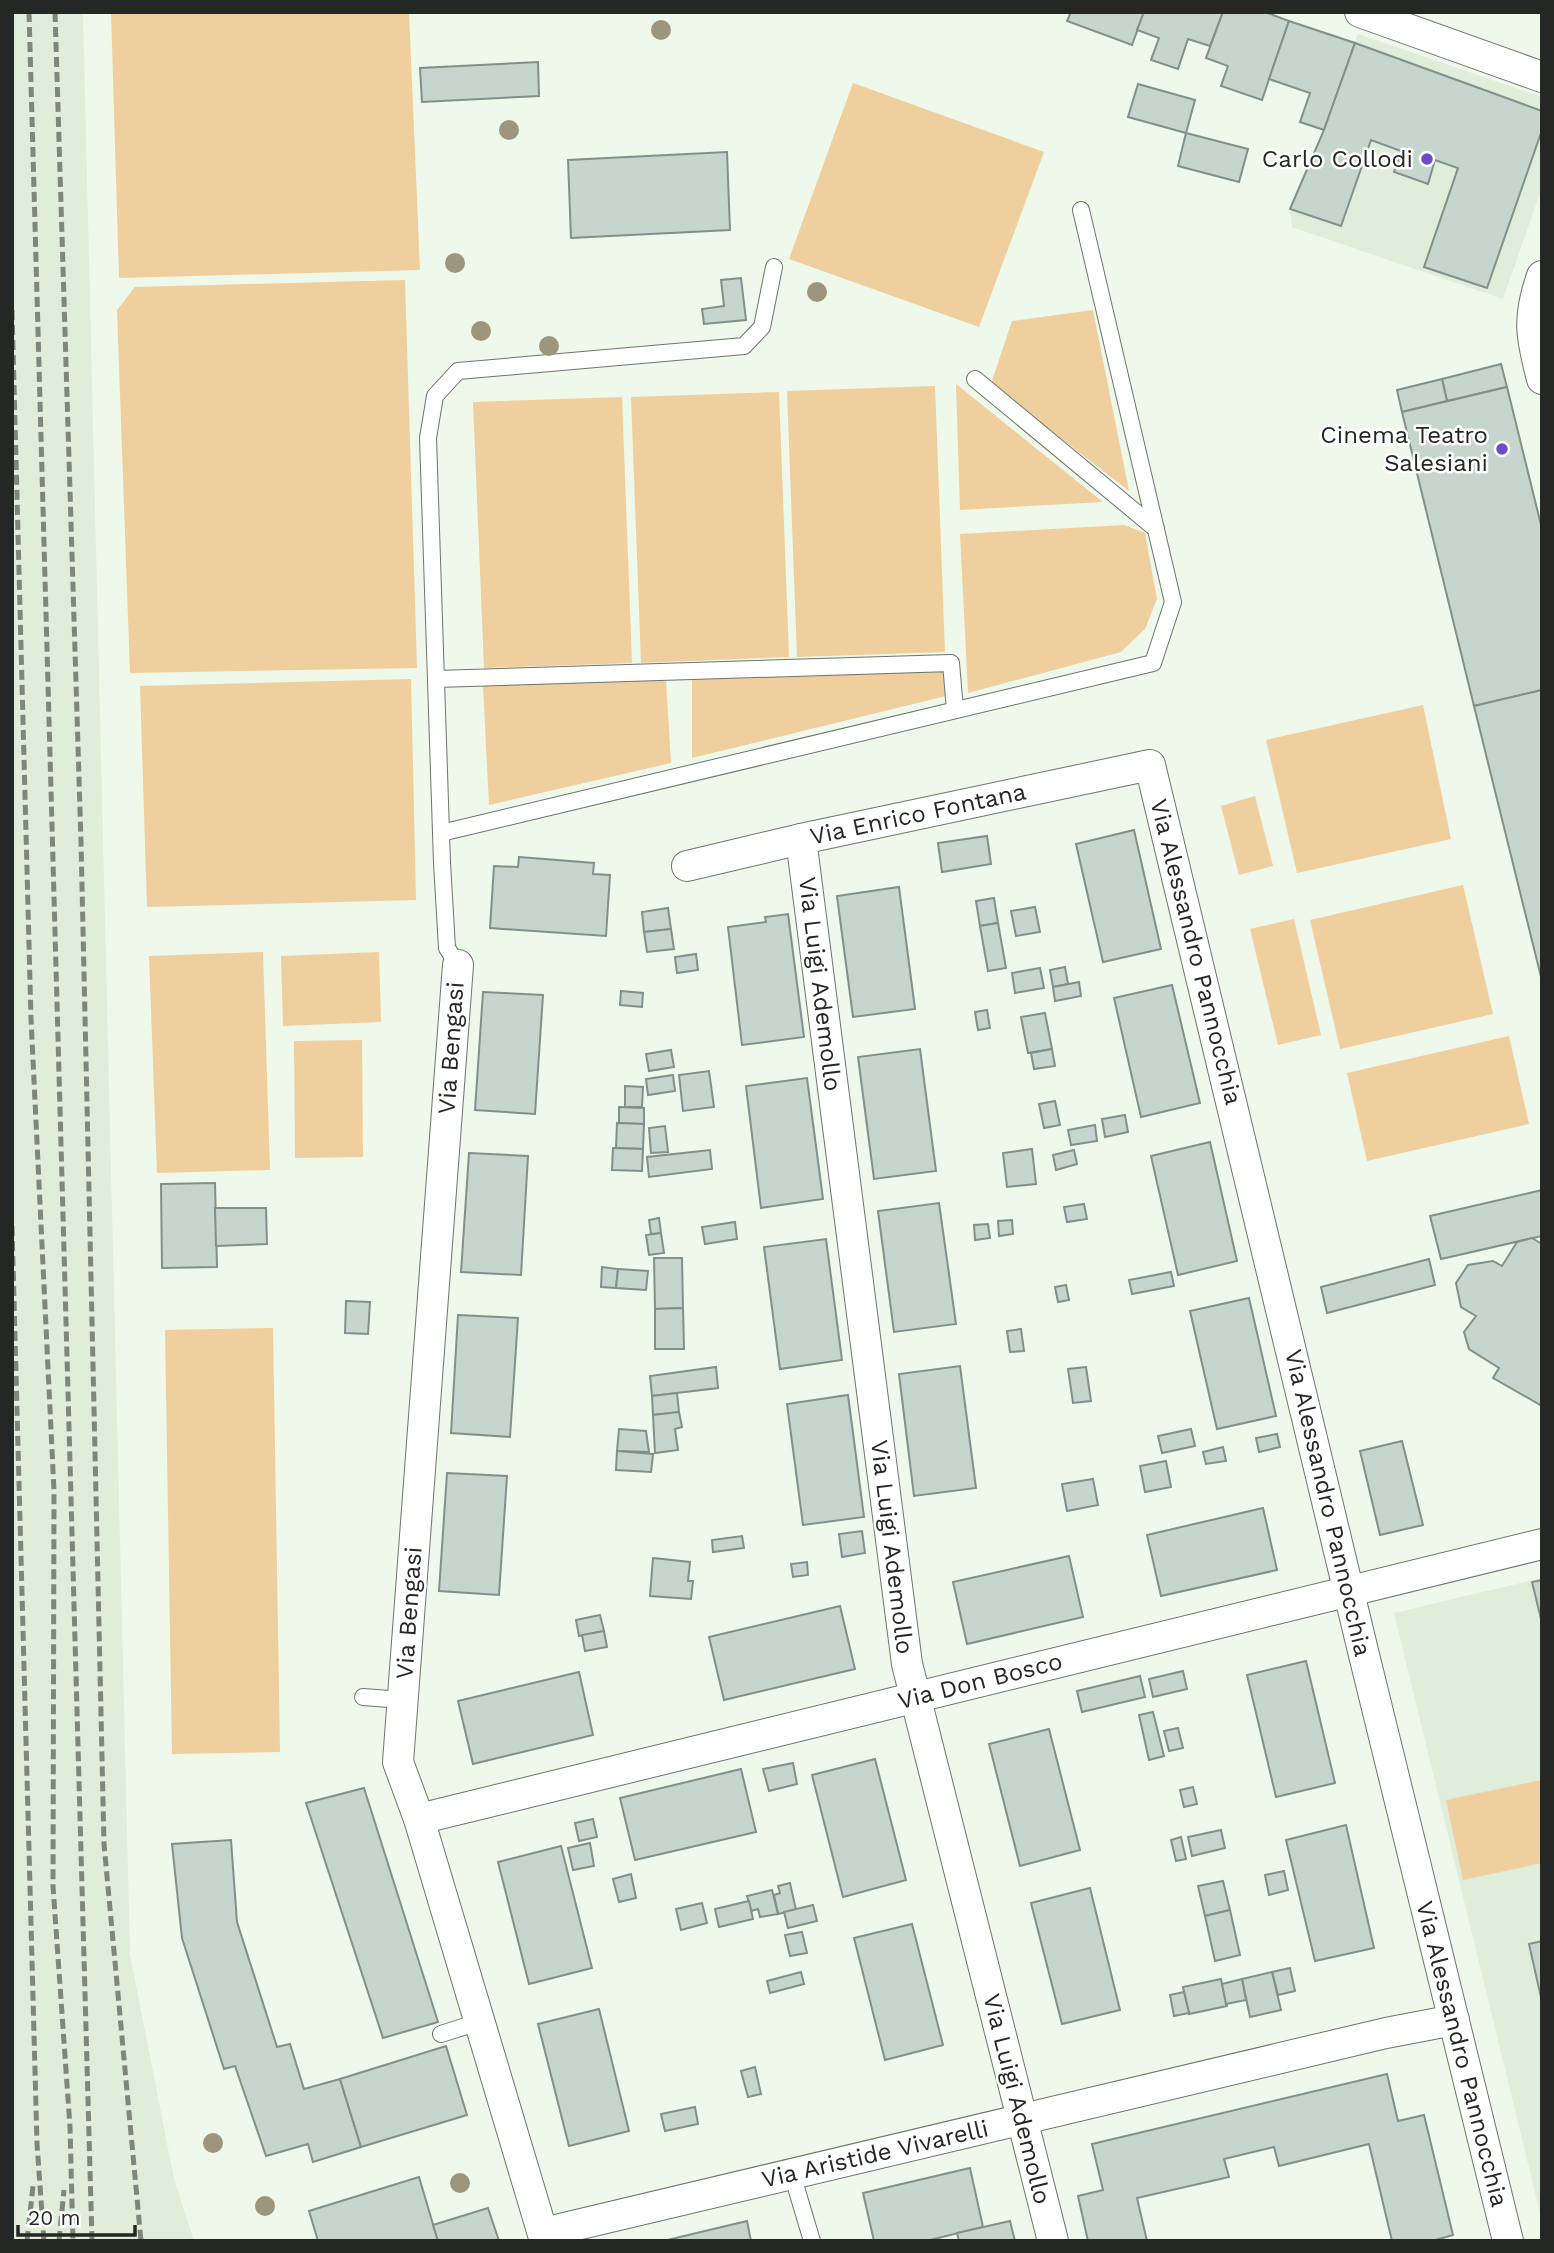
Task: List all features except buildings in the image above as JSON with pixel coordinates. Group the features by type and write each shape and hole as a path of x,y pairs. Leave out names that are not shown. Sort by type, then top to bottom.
{"street":[{"path":"1360,12 1542,78"},
{"path":"1542,276 1531,320 1542,379"},
{"name":"Via Enrico Fontana","path":"687,866 1150,765"},
{"name":"Via Alessandro Pannocchia","path":"1150,765 1508,2241"},
{"name":"Via Luigi Ademollo","path":"802,839 905,1652 1053,2241"},
{"name":"Via Bengasi","path":"458,965 398,1762 419,1819 544,2237"},
{"name":"Via Don Bosco","path":"419,1819 1542,1544"},
{"name":"Via Aristide Vivarelli","path":"544,2237 792,2174 1386,2033 1454,2020"}],"lane":[{"path":"441,833 1153,663 1173,602 1082,210"},
{"path":"458,965 447,948 441,833 428,438 435,396 458,371 744,346 762,327 774,267"},
{"path":"975,379 1156,529"},
{"path":"436,679 951,663 955,710"},
{"path":"363,1697 402,1700"},
{"path":"441,2034 480,2022"},
{"path":"792,2174 812,2241"}],"shaded area":[{"path":"12,12 83,12 130,1955 174,2179 194,2241 12,2241"},
{"path":"111,12 409,12 420,270 119,278"},
{"name":"Carlo Collodi","path":"1358,34 1542,97 1542,187 1503,299 1292,227 1290,209 1324,130"},
{"path":"853,83 1044,152 979,327 789,259"},
{"path":"405,280 417,668 130,673 117,310 135,287"},
{"path":"1093,310 1129,491 991,384 1012,321"},
{"path":"956,384 1103,502 960,510"},
{"path":"935,386 945,652 797,657 787,391"},
{"path":"779,392 789,657 641,663 631,397"},
{"path":"622,397 632,663 484,668 473,402"},
{"path":"1124,525 1145,533 1157,599 1145,629 1121,652 968,693 960,534"},
{"path":"944,669 946,696 692,758 692,679"},
{"path":"411,679 416,900 147,907 140,686"},
{"path":"666,680 671,763 489,805 483,685"},
{"path":"1423,705 1451,839 1297,873 1266,740"},
{"path":"1255,796 1273,866 1239,875 1221,806"},
{"path":"1463,885 1493,1014 1340,1049 1310,920"},
{"path":"1294,919 1321,1035 1278,1045 1250,929"},
{"path":"263,952 270,1170 157,1173 149,956"},
{"path":"379,952 381,1022 283,1026 281,956"},
{"path":"1509,1036 1529,1124 1367,1161 1347,1073"},
{"path":"362,1040 363,1157 295,1158 294,1041"},
{"path":"273,1328 280,1752 172,1754 165,1330"},
{"path":"1542,1578 1542,2221 1394,1613"},
{"path":"1542,1780 1542,1863 1463,1880 1446,1800"}],"railway":[{"path":"29,12 92,2241"},
{"path":"55,12 81,842 104,1844 141,2241"},
{"path":"12,310 31,1019 54,1491 53,1886 70,2127 73,2241"},
{"path":"12,1226 37,2144 44,2241"},
{"path":"27,2241 33,2186"},
{"path":"59,2241 64,2190"}],"place":[{"name":"Carlo Collodi","path":"1427,159"},
{"name":"Cinema Teatro Salesiani","path":"1502,449"}]}
